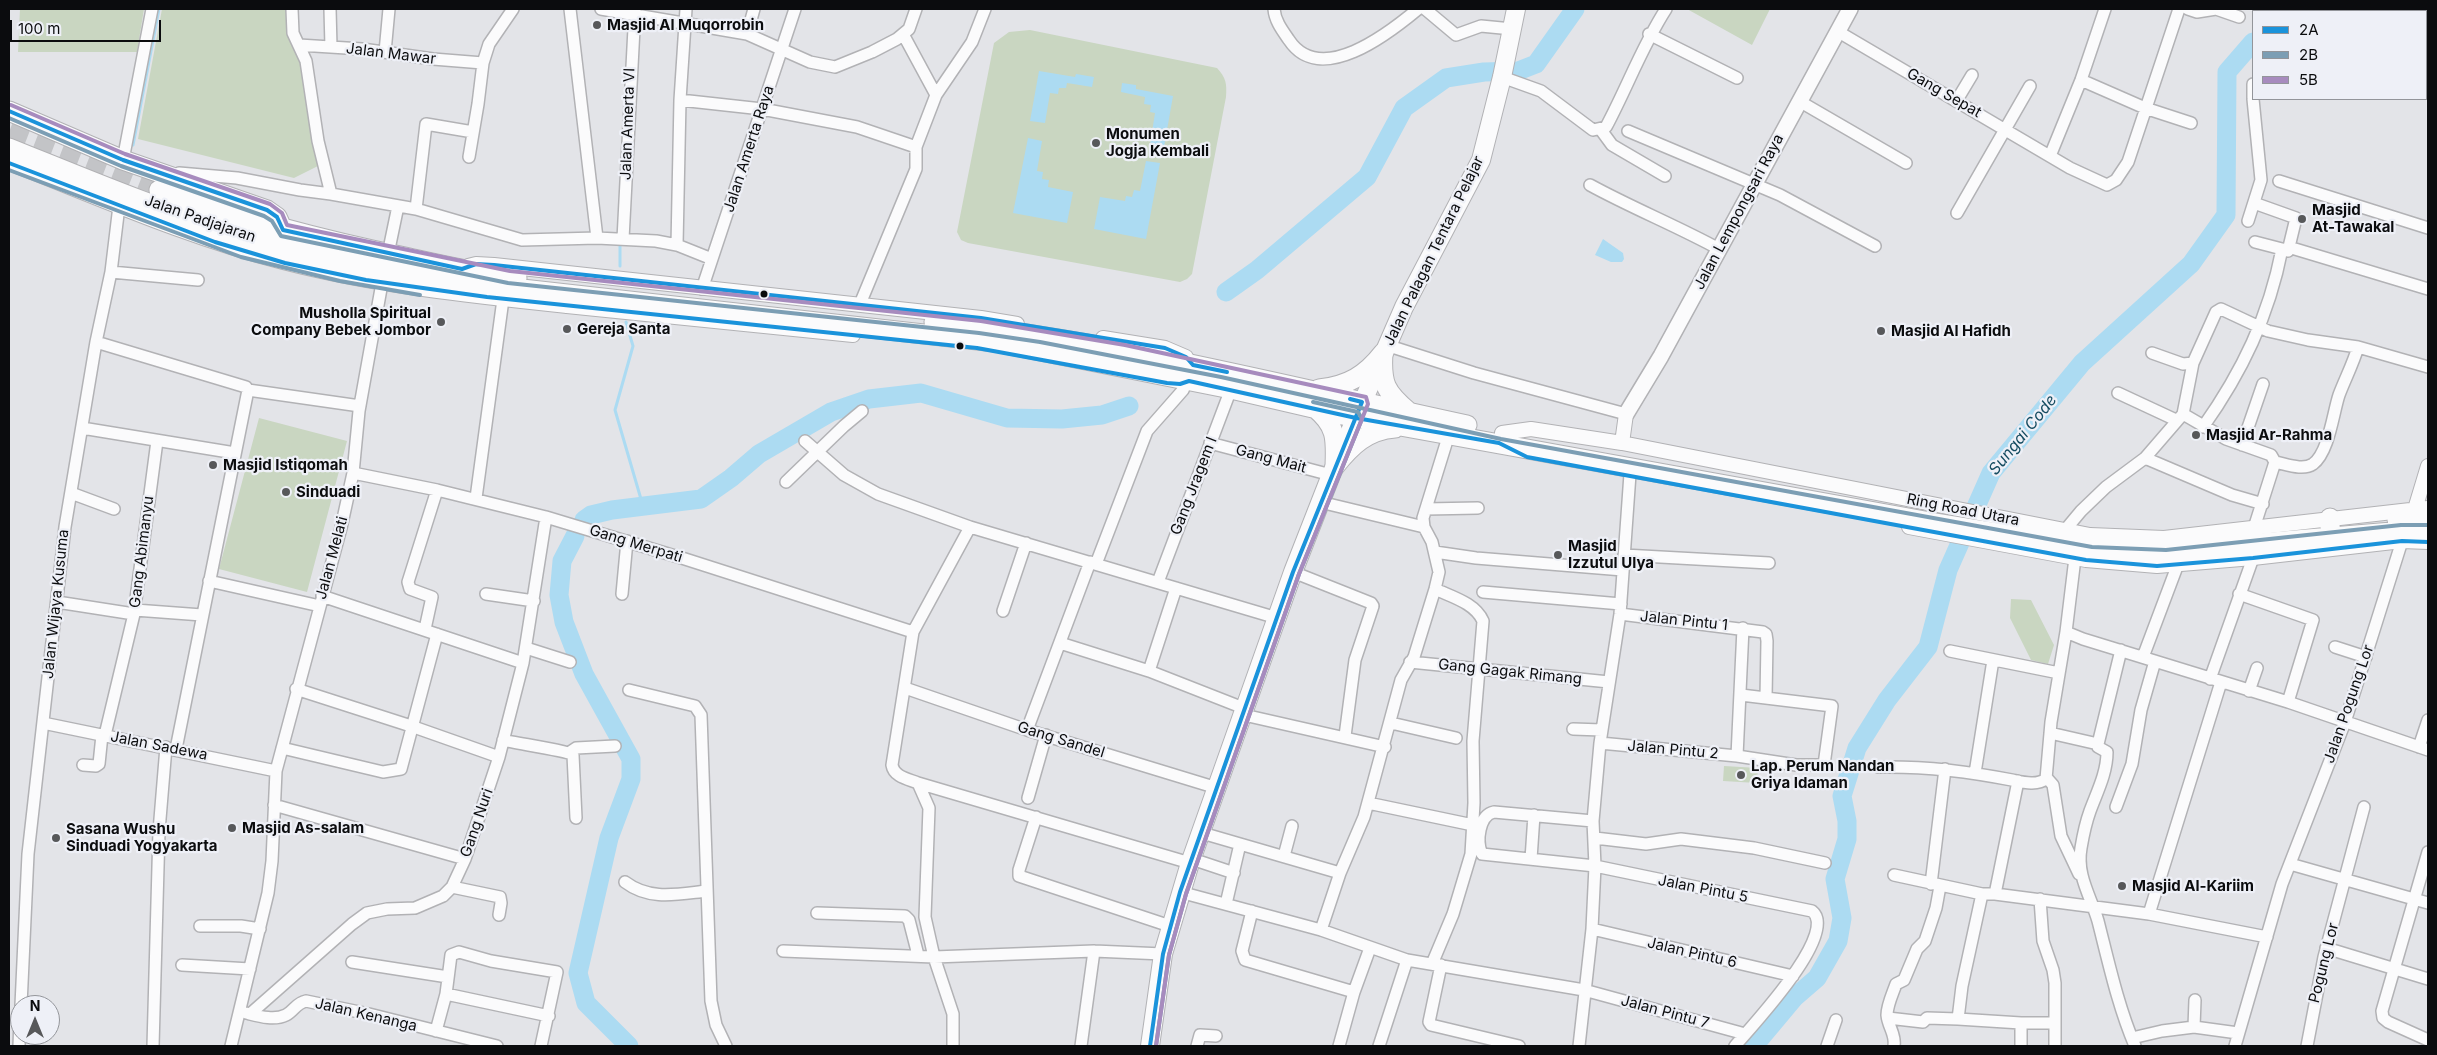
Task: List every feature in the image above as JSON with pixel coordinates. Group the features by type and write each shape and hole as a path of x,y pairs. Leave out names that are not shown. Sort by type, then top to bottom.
{"highway":[{"path":"9,111 123,160 162,183"},
{"name":"Jalan Padjajaran","path":"12,152 235,233 370,267 504,294 1013,346 1189,376 1308,390 1359,410"},
{"name":"Jalan Padjajaran","path":"162,183 266,210 277,217 284,230 462,269 508,277 980,327 1041,336 1231,389 1315,408 1359,410 1932,521 2062,533 2127,544 2165,544 2330,522 2424,512"},
{"path":"1308,390 1332,388 1349,383 1372,368 1385,349"},
{"path":"1333,471 1351,446 1374,432 1408,420 1386,389 1382,372 1385,349"},
{"path":"1315,408 1330,423 1335,434 1333,471"},
{"name":"Jalan Padjajaran","path":"1408,420 1449,434 1500,438"},
{"name":"Jalan Padjajaran","path":"1979,526 2089,548 2133,552 2404,531 2428,532"}],"main road":[{"name":"Jalan Palagan Tentara Pelajar","path":"1150,1046 1163,954 1180,892 1293,572 1320,502 1385,349 1418,277 1481,160 1503,73 1516,9"},
{"name":"Jalan Lempongsari Raya","path":"1626,414 1661,356 1850,9"}],"street":[{"path":"123,160 152,9"},
{"path":"292,9 293,33 306,61 318,141 332,194"},
{"path":"330,9 332,47"},
{"path":"385,52 389,9"},
{"path":"468,157 483,63 490,44 513,9"},
{"path":"570,9 597,238"},
{"path":"601,9 634,12 684,24 747,34 810,62 835,67 872,52 903,34 908,29 916,9"},
{"path":"677,245 680,100 686,9"},
{"path":"747,34 754,9"},
{"name":"Jalan Amerta Raya","path":"702,289 795,9"},
{"path":"860,304 916,169 916,147 936,95 972,42 985,9"},
{"path":"1276,10 1277,22 1296,50 1328,60 1358,50 1396,26 1418,9"},
{"path":"1425,9 1456,35 1481,26 1512,29"},
{"path":"1503,73 1541,91 1592,130 1601,130 1606,127 1628,86 1649,34 1666,9"},
{"path":"2050,156 2081,80 2106,9"},
{"path":"2145,108 2179,9"},
{"path":"2188,9 2197,12 2216,9 2239,17"},
{"name":"Jalan Amerta VI","path":"623,239 634,12"},
{"name":"Gang Sepat","path":"1837,31 2050,156 2107,185 2116,180 2124,171 2145,108"},
{"path":"903,34 936,95"},
{"path":"1649,34 1737,78"},
{"name":"Jalan Mawar","path":"299,45 483,63"},
{"path":"1957,100 1972,75"},
{"path":"2081,80 2145,108 2191,123"},
{"path":"1957,213 2030,86"},
{"path":"680,100 762,108 857,127 916,147"},
{"path":"2248,221 2261,180 2253,100"},
{"path":"1799,101 1906,163"},
{"path":"416,209 426,124 473,132"},
{"path":"1601,130 1612,145 1665,176"},
{"path":"1628,131 1780,195 1875,246"},
{"path":"12,152 119,206 242,251 382,283 504,294 476,498"},
{"path":"162,183 179,173 237,178 416,209 522,240 623,239 677,245 712,258"},
{"path":"2278,181 2428,228"},
{"path":"1590,185 1630,207 1680,228 1719,250"},
{"path":"2254,203 2296,218 2288,251 2255,242"},
{"name":"Jalan Wijaya Kusuma","path":"21,995 28,854 64,527 96,342 111,272 119,206"},
{"path":"388,254 398,206"},
{"path":"2295,249 2428,289"},
{"path":"2203,427 2247,358 2259,327 2282,250"},
{"path":"462,269 476,264 494,265 981,318 1165,348 1186,357 1189,376 1183,390 1146,431 1060,643 1027,730"},
{"path":"111,272 198,280"},
{"name":"Jalan Melati","path":"231,1046 245,1013 250,969 268,894 276,771 353,473 360,406 382,283"},
{"path":"2062,533 2106,487 2145,458 2179,417 2193,362 2216,312 2221,309 2259,327 2308,340 2358,347 2428,368"},
{"path":"96,342 246,386 248,390 360,406"},
{"path":"2118,393 2270,455 2275,462 2302,467 2312,465 2326,444 2340,394 2358,347"},
{"path":"1385,349 1626,414 1622,443"},
{"path":"2152,353 2183,364 2193,362"},
{"path":"2242,445 2263,384"},
{"name":"Gang Jragem I","path":"1158,582 1231,389"},
{"path":"153,1046 159,831 171,748 202,615 248,390"},
{"path":"786,482 862,411"},
{"path":"82,428 235,453"},
{"name":"Ring Road Utara","path":"1500,438 1531,429 1622,443 1932,521"},
{"path":"1321,930 1340,873 1368,803 1401,680 1420,641 1435,589 1439,572 1435,552 1424,528 1423,518 1449,434"},
{"name":"Ring Road Utara","path":"1500,438 1527,457 1932,521"},
{"name":"Gang Abimanyu","path":"83,765 96,766 98,764 103,735 134,612 157,441"},
{"path":"805,441 816,453 844,476 878,494 970,527 1277,618"},
{"name":"Gang Mait","path":"1210,443 1333,471"},
{"path":"2145,458 2232,495 2263,504"},
{"path":"2254,528 2275,462"},
{"path":"2424,512 2428,466"},
{"name":"Gang Merpati","path":"353,473 476,498 546,517 913,632"},
{"path":"1579,1046 1592,929 1595,866 1593,821 1604,744 1602,730 1622,611 1630,474"},
{"path":"425,629 432,597 410,589 408,582 437,490"},
{"path":"71,493 114,509"},
{"path":"1320,502 1424,528"},
{"path":"1426,509 1478,508"},
{"name":"Gang Nuri","path":"452,887 465,859 499,757 524,663 546,517"},
{"path":"2062,533 2164,538 2330,522"},
{"name":"Ring Road Utara","path":"1979,526 2075,558 2131,565 2178,564 2253,558 2402,541 2428,542"},
{"path":"970,527 913,632 892,765 893,772 918,783 1234,873"},
{"path":"622,594 627,541"},
{"name":"Jalan Pogung Lor","path":"2235,1046 2290,864 2345,722 2402,541"},
{"path":"1003,611 1026,543"},
{"path":"1435,552 1476,558 1623,570"},
{"path":"1624,555 1769,563"},
{"path":"2075,558 2066,632 2050,733 2049,780 2061,836 2093,906 2111,976 2134,1042 2194,1027 2238,1033"},
{"path":"2149,914 2239,594 2253,558"},
{"path":"2143,657 2178,564"},
{"path":"1293,572 1371,603 1373,606 1355,660 1344,736"},
{"path":"209,580 321,601 425,629 524,663"},
{"path":"1149,671 1176,588"},
{"path":"1435,589 1468,604 1476,610 1482,619 1473,741 1471,854 1466,876 1437,964 1429,1022 1431,1025 1519,1046"},
{"name":"Jalan Pintu 1","path":"1483,592 1743,628 1766,634 1766,698"},
{"path":"486,594 534,601"},
{"path":"2239,594 2313,620 2288,702"},
{"path":"57,602 134,612 202,615"},
{"path":"1737,756 1743,628"},
{"path":"2066,632 2215,681 2288,702 2424,749 2428,720"},
{"path":"282,748 383,772 397,772 404,764 412,726 437,634"},
{"path":"1060,643 1149,671 1245,712 1384,747"},
{"path":"2335,647 2366,657"},
{"path":"526,648 570,662"},
{"path":"2083,883 2080,849 2108,754 2098,747 2098,744 2121,650"},
{"path":"1950,651 2059,673"},
{"path":"1975,773 1993,660"},
{"path":"2116,807 2132,764 2141,710 2155,661"},
{"name":"Gang Gagak Rimang","path":"1410,662 1609,682"},
{"path":"2249,691 2257,668"},
{"name":"Gang Sandel","path":"905,688 1027,730 1217,788"},
{"path":"296,689 412,726 499,757"},
{"path":"629,690 695,706 701,715 711,1001 723,1046"},
{"path":"1741,696 1766,698"},
{"name":"Jalan Pintu 2","path":"1604,744 1737,756 1796,765 1821,766 1826,762 1832,706 1766,698"},
{"name":"Jalan Sadewa","path":"43,723 276,771"},
{"path":"1391,723 1456,738"},
{"path":"1574,729 1602,730"},
{"path":"2050,733 2098,744"},
{"path":"1028,798 1046,735"},
{"path":"503,740 570,752 576,748 615,746"},
{"path":"570,752 574,760 576,818"},
{"path":"1878,767 1912,766 1945,769 2039,783 2049,780"},
{"path":"1894,1046 1895,1037 1888,1018 1896,984 1904,980 1916,949 1925,941 1936,908 1945,769"},
{"path":"1995,894 2018,781"},
{"path":"918,783 929,808 925,917 934,957 953,1014 953,1046"},
{"path":"1368,803 1473,825"},
{"path":"274,804 465,859"},
{"name":"Pogung Lor","path":"2307,1046 2312,1011 2326,948 2364,807"},
{"name":"Jalan Pintu 5","path":"1534,815 1487,813 1483,819 1479,848 1482,854 1595,866 1812,910 1815,913 1818,926 1806,958 1793,976"},
{"path":"1531,859 1534,815 1593,821"},
{"path":"1036,817 1019,870 1019,876 1170,926"},
{"path":"1284,856 1292,826"},
{"path":"1202,833 1340,873"},
{"path":"1595,838 1646,844 1681,839 1754,848 1825,863"},
{"path":"1226,904 1240,844"},
{"path":"2428,852 2382,1011 2383,1018 2388,1022 2428,1040"},
{"path":"2290,864 2428,904"},
{"path":"1894,875 1982,894 2040,899 2149,914 2267,937"},
{"path":"625,882 633,888 657,896 707,891"},
{"path":"245,1013 367,913 387,908 415,908 443,896 452,887 500,897 499,915"},
{"name":"Jalan Pintu 7","path":"1180,892 1321,930 1407,960 1584,990 1745,1034"},
{"path":"1958,1019 1962,986 1982,894"},
{"path":"2040,899 2043,941 2054,977 2055,1046"},
{"path":"1252,911 1242,951 1245,960 1354,992"},
{"path":"817,913 904,916 909,920 918,955"},
{"path":"200,926 241,926 260,929"},
{"name":"Jalan Pintu 6","path":"1592,929 1793,976"},
{"path":"1339,1046 1354,992 1370,948"},
{"path":"2326,948 2428,979"},
{"path":"782,951 934,957 1094,951 1163,954"},
{"path":"1081,1046 1094,951"},
{"path":"436,1031 446,994 452,955 458,952 491,961 555,971 557,975 541,1046"},
{"path":"1379,1046 1407,960"},
{"path":"352,962 448,977"},
{"path":"182,965 250,969"},
{"path":"1734,1046 1793,976"},
{"path":"446,994 549,1016"},
{"path":"2194,1027 2195,1000"},
{"name":"Jalan Kenanga","path":"245,1013 275,1018 286,1015 300,1002 306,1001 497,1046"},
{"path":"1888,1018 1923,1022 1927,1018 2021,1024 2054,1024"},
{"path":"1827,1046 1836,1020"},
{"path":"2021,1024 2021,1046"},
{"path":"1197,1046 1200,1035 1216,1036"}],"green space":[{"path":"20,9 144,9 137,52 18,52"},
{"path":"162,9 289,9 301,60 318,166 294,178 138,139"},
{"path":"1687,9 1770,9 1752,45"},
{"path":"1030,30 1217,68 1224,78 1226,97 1192,274 1187,279 1180,282 968,243 961,240 957,232 994,43 1009,32"},
{"name":"Sinduadi","path":"259,418 347,441 307,592 219,569"},
{"path":"2011,599 2031,600 2054,645 2048,664 2031,660 2010,618"},
{"name":"Lap. Perum Nandan Griya Idaman","path":"1724,766 1758,768 1757,783 1723,781"}],"water":[{"path":"1039,71 1075,77 1076,74 1094,77 1092,87 1067,83 1066,88 1059,88 1058,94 1050,93 1045,123 1030,121"},
{"path":"1122,83 1136,85 1136,89 1173,96 1164,147 1150,145 1155,113 1150,112 1151,105 1144,104 1145,97 1121,92"},
{"path":"1028,138 1042,141 1037,171 1043,172 1042,179 1049,180 1048,187 1073,192 1067,223 1013,213"},
{"path":"1146,161 1160,163 1146,239 1094,229 1100,197 1125,201 1126,196 1132,197 1134,190 1140,191"},
{"path":"1603,239 1623,253 1624,259 1622,262 1611,262 1595,255"}],"waterway":[{"path":"133,145 159,9"},
{"path":"1226,292 1257,270 1367,177 1404,108 1446,78 1484,72 1518,71 1536,64 1575,9"},
{"name":"Sungai Code","path":"1754,1046 1795,997 1817,978 1838,941 1842,918 1835,879 1847,839 1847,821 1842,796 1857,748 1887,700 1928,647 1948,570 1991,473 2082,363 2191,264 2226,215 2227,72 2252,43"},
{"path":"620,243 620,266"},
{"path":"626,322 633,346 615,410 643,506"},
{"path":"584,520 591,515 612,510 701,499 731,478 759,454 831,412 869,399 921,393 1007,418 1062,419 1102,415 1129,406"},
{"path":"575,536 562,561 559,595 564,622 584,674 631,759 631,779 609,838 578,973 586,1003 629,1046"}],"tunnel":[{"path":"9,132 159,190"}],"transit line":[{"name":"5B","path":"11,105 125,154 270,204 282,213 287,225 510,271 981,321 1125,345 1366,397 1368,404 1299,574 1186,894 1169,955 1156,1046"},
{"name":"2A","path":"9,111 123,160 267,210 277,217 283,230 462,269 476,264 494,265 981,318 1165,348 1186,357 1193,365 1227,372"},
{"name":"2B","path":"9,118 121,166 264,216 272,221 281,236 508,283 979,333 1040,342 1221,377 1501,439 2092,547 2166,550 2401,525 2428,525"},
{"name":"2A","path":"9,163 215,242 285,263 366,280 487,297 977,348 1167,383 1180,384 1189,381 1356,418 1499,443 1527,457 2086,560 2157,566 2253,558 2402,541 2428,542"},
{"name":"2B","path":"9,170 241,257 340,281 420,295"},
{"name":"2A","path":"1150,1046 1163,954 1180,892 1293,572 1362,402 1350,399"},
{"name":"2B","path":"1156,1046 1169,955 1186,894 1299,574 1362,419 1358,412 1313,402"}],"place":[{"name":"Masjid Al Muqorrobin","path":"597,25"},
{"name":"Monumen Jogja Kembali","path":"1096,143"},
{"name":"Masjid At-Tawakal","path":"2302,219"},
{"name":"Musholla Spiritual Company Bebek Jombor","path":"441,322"},
{"name":"Gereja Santa","path":"567,329"},
{"name":"Masjid Al Hafidh","path":"1881,331"},
{"name":"Masjid Ar-Rahma","path":"2196,435"},
{"name":"Masjid Istiqomah","path":"213,465"},
{"name":"Sinduadi","path":"286,492"},
{"name":"Masjid Izzutul Ulya","path":"1558,555"},
{"name":"Lap. Perum Nandan Griya Idaman","path":"1741,775"},
{"name":"Masjid As-salam","path":"232,828"},
{"name":"Sasana Wushu Sinduadi Yogyakarta","path":"56,838"},
{"name":"Masjid Al-Kariim","path":"2122,886"}]}
